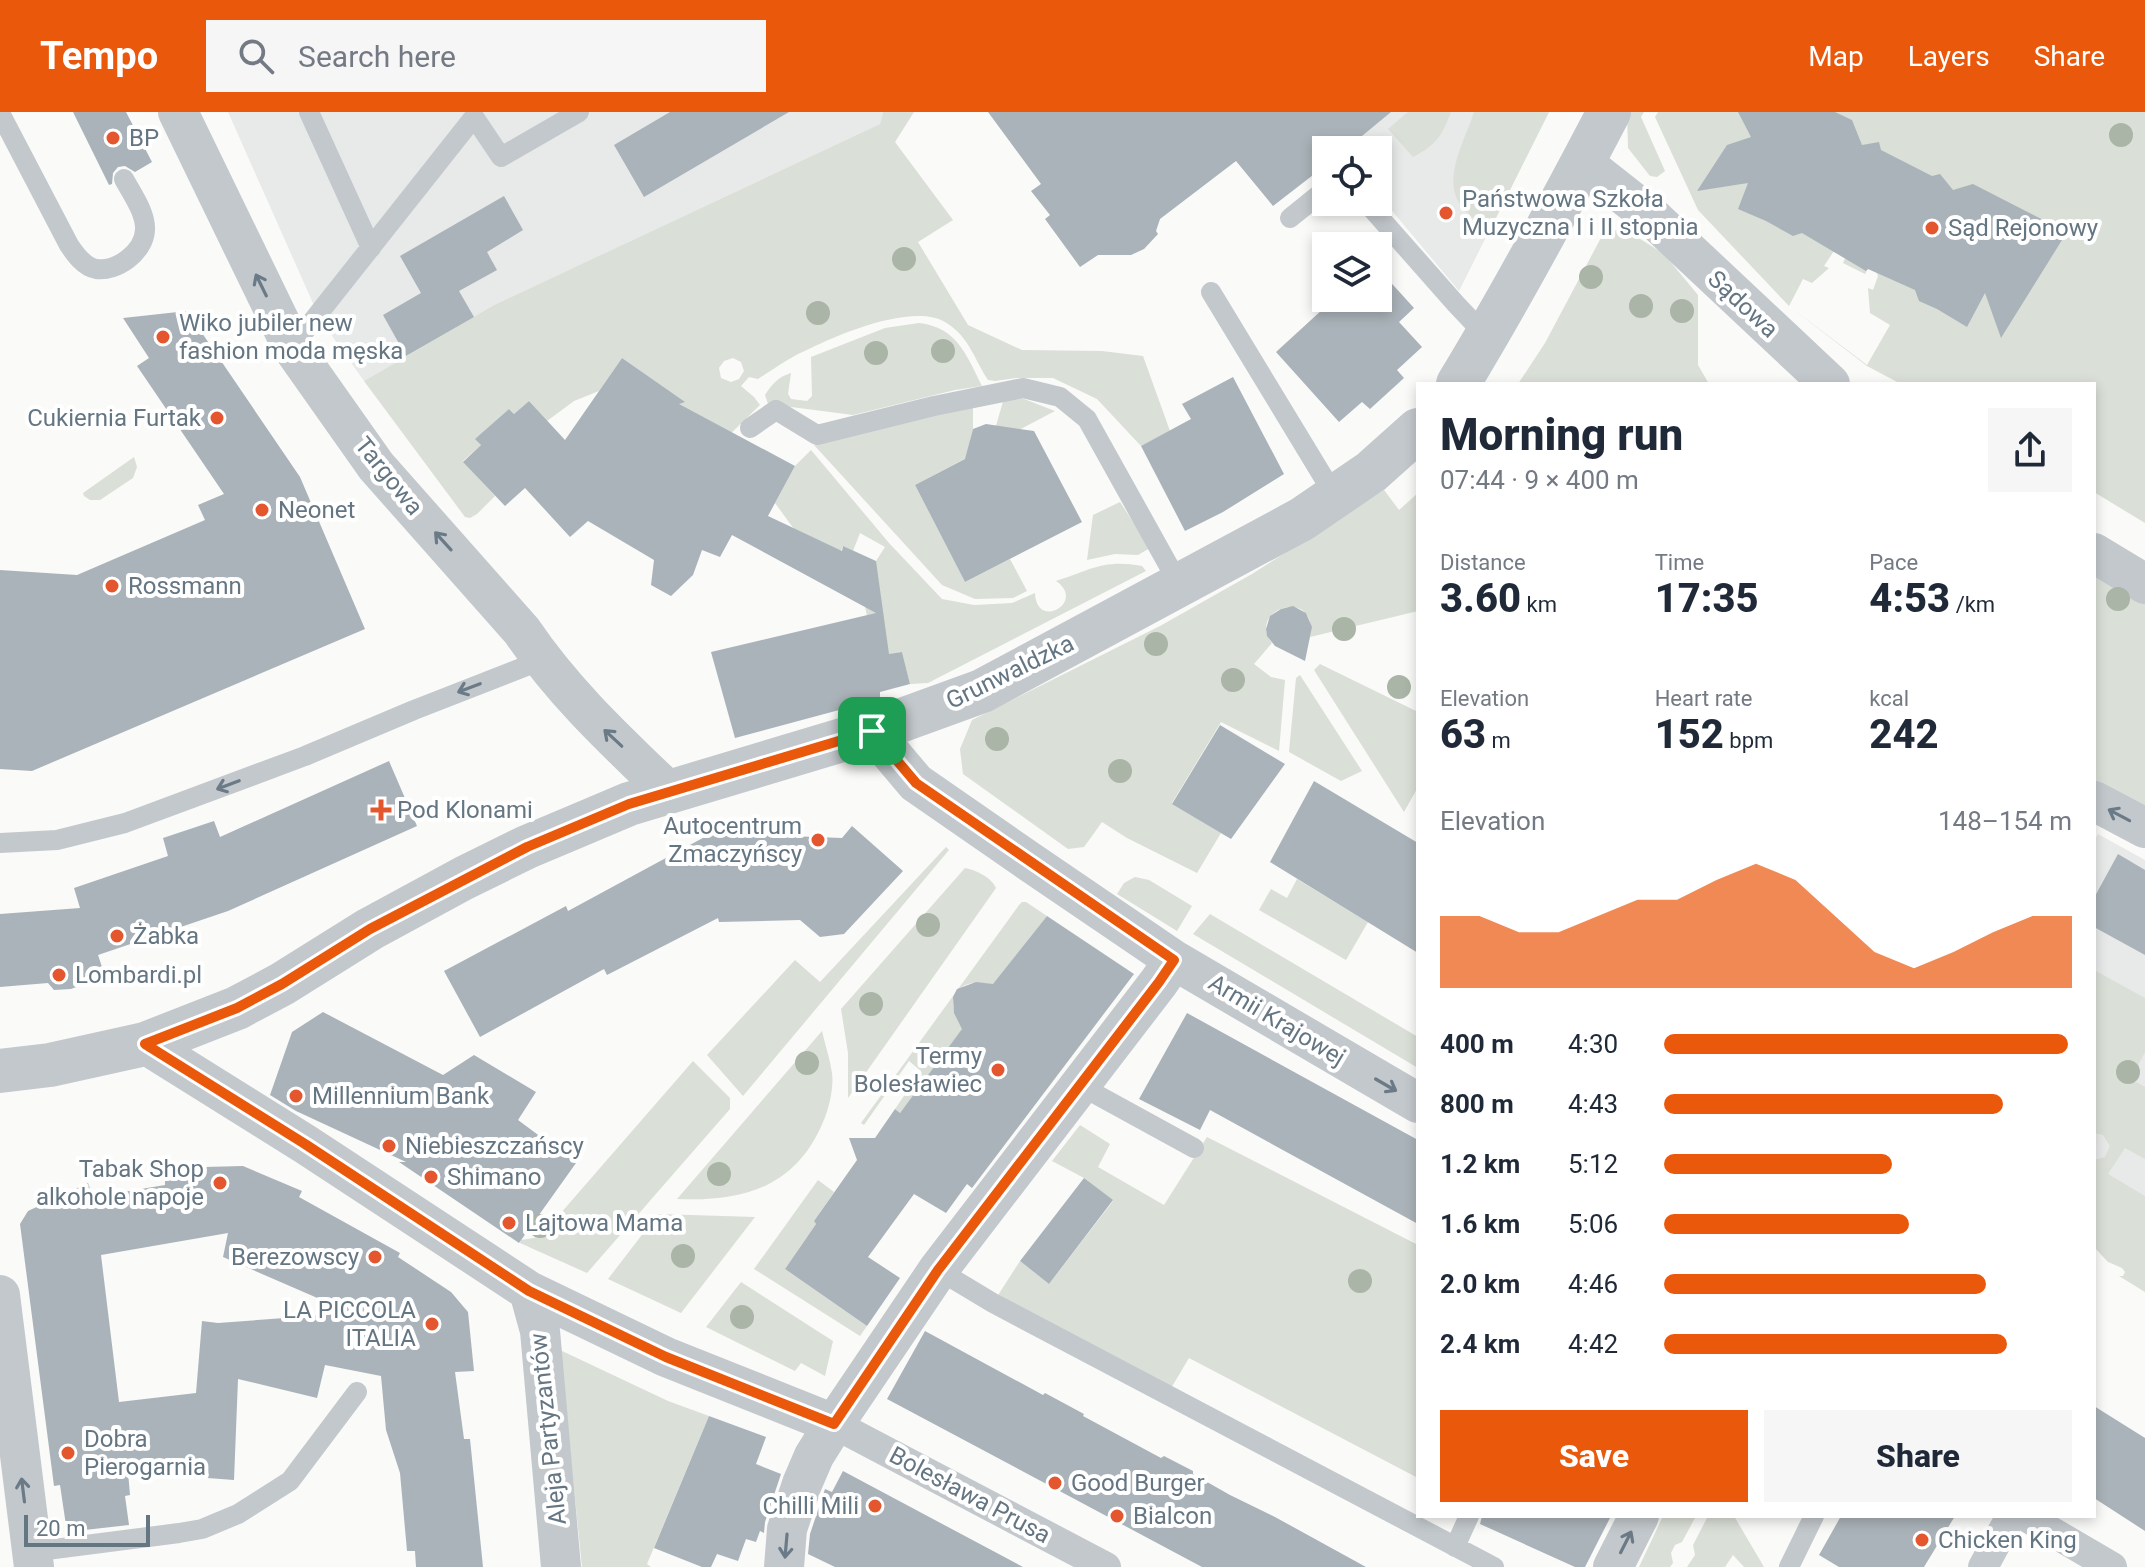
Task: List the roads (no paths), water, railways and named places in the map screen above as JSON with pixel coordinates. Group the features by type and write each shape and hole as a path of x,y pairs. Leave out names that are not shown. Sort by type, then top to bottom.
{"street":[{"name":"Targowa","path":"178,112 292,347 376,466 522,631 542,660 601,727 669,792"},
{"path":"1459,382 1487,337 1609,112"},
{"name":"Sądowa","path":"1582,162 1653,218 1828,382"},
{"name":"Grunwaldzka","path":"0,1071 50,1065 145,1044 237,1008 370,929 527,847 629,804 872,731 982,691 1302,519 1371,472 1416,432"},
{"path":"2096,554 2145,584"},
{"name":"Armii Krajowej","path":"872,731 916,783 1174,960 1416,1102"},
{"path":"2096,802 2145,828"},
{"path":"784,1567 787,1529 802,1484 814,1456 834,1424 938,1270 1174,960"},
{"path":"145,1044 305,1144 529,1291 666,1357 834,1424"},
{"name":"Aleja Partyzantów","path":"529,1291 540,1331 561,1567"},
{"path":"0,1295 32,1559"},
{"name":"Bolesława Prusa","path":"834,1424 1106,1567"},
{"path":"1613,1567 1638,1518"},
{"path":"1983,1567 2010,1518"},
{"path":"2028,1518 2112,1567"}],"lane":[{"path":"309,112 371,248"},
{"path":"292,347 474,117 501,157 579,112"},
{"path":"0,113 69,245 78,259 94,269 113,267 141,246 145,229 140,208 124,179"},
{"path":"1290,218 1312,200"},
{"path":"1378,216 1487,337"},
{"path":"1211,292 1336,498"},
{"path":"750,428 776,410 817,435 1023,388 1060,397 1087,419 1180,586"},
{"path":"0,843 57,840 125,823 305,756 542,660"},
{"path":"1079,1085 1194,1148"},
{"path":"938,1270 1006,1310 1494,1567"},
{"path":"32,1559 202,1529 238,1514 290,1481 357,1392"},
{"path":"1455,1547 1468,1518"},
{"path":"1789,1567 1813,1518"}],"place":[{"name":"BP","path":"113,138"},
{"name":"Państwowa Szkoła Muzyczna I i II stopnia","path":"1446,213"},
{"name":"Sąd Rejonowy","path":"1932,228"},
{"name":"Wiko jubiler new fashion moda męska","path":"163,337"},
{"name":"Cukiernia Furtak","path":"217,418"},
{"name":"Neonet","path":"262,510"},
{"name":"Rossmann","path":"112,586"},
{"name":"Pod Klonami","path":"381,810"},
{"name":"Autocentrum Zmaczyńscy","path":"818,840"},
{"name":"Żabka","path":"117,936"},
{"name":"Lombardi.pl","path":"59,975"},
{"name":"Termy Bolesławiec","path":"998,1070"},
{"name":"Millennium Bank","path":"296,1096"},
{"name":"Niebieszczańscy","path":"389,1146"},
{"name":"Shimano","path":"431,1177"},
{"name":"Tabak Shop alkohole napoje","path":"220,1183"},
{"name":"Lajtowa Mama","path":"509,1223"},
{"name":"Berezowscy","path":"375,1257"},
{"name":"LA PICCOLA ITALIA","path":"432,1324"},
{"name":"Dobra Pierogarnia","path":"68,1453"},
{"name":"Good Burger","path":"1055,1483"},
{"name":"Chilli Mili","path":"875,1506"},
{"name":"Bialcon","path":"1117,1516"},
{"name":"Chicken King","path":"1922,1540"}]}
